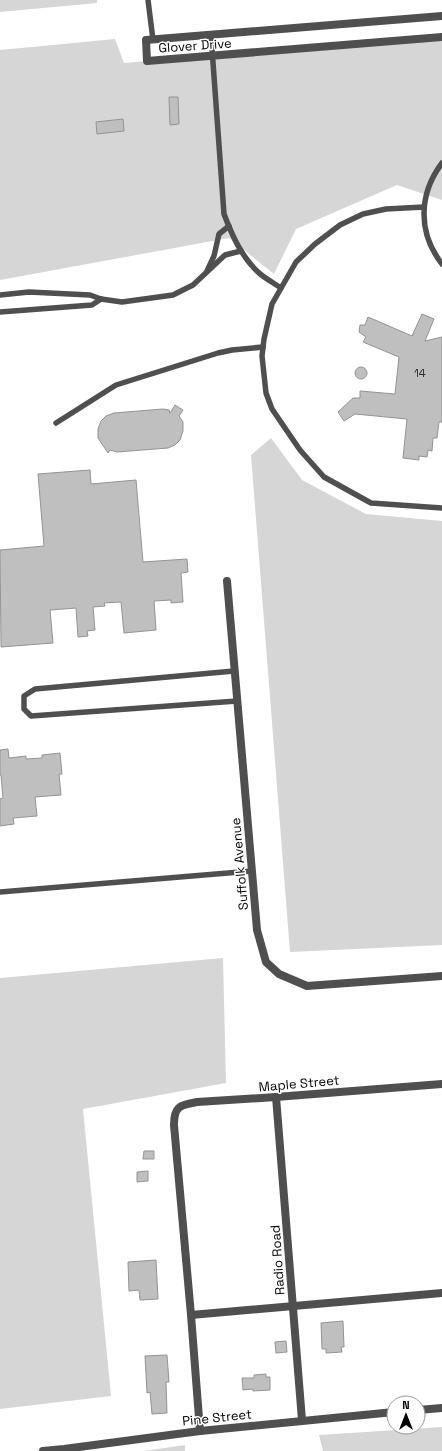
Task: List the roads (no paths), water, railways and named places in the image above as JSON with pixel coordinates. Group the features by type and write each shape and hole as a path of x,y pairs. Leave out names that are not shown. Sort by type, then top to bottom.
{"street":[{"name":"Glover Drive","path":"442,16 146,40 147,60 442,37"},
{"name":"Suffolk Avenue","path":"227,581 257,930 266,962 279,974 307,986 442,976"},
{"name":"Maple Street","path":"192,1315 174,1125 174,1114 176,1110 184,1104 442,1084"},
{"name":"Radio Road","path":"276,1098 302,1420"},
{"path":"200,1431 192,1315 442,1293"},
{"path":"426,1409 442,1408"},
{"name":"Pine Street","path":"43,1451 200,1431 386,1413"}],"lane":[{"path":"148,0 153,40"},
{"path":"211,35 224,214 241,251 258,272 281,288"},
{"path":"442,163 428,189 424,207 428,239 434,254 442,264"},
{"path":"424,207 386,208 364,214 340,225 315,244 296,262 272,304 262,356 266,393 272,409 300,450 324,477 371,503 442,508"},
{"path":"206,273 214,256 219,234 229,226"},
{"path":"0,295 29,292 90,295 101,299 122,302 173,295 193,285 225,255 241,251"},
{"path":"0,312 92,305 101,299"},
{"path":"56,423 116,385 218,353 263,347"},
{"path":"234,670 35,689 24,696 24,709 31,716 237,701"},
{"path":"0,892 252,871"}]}
